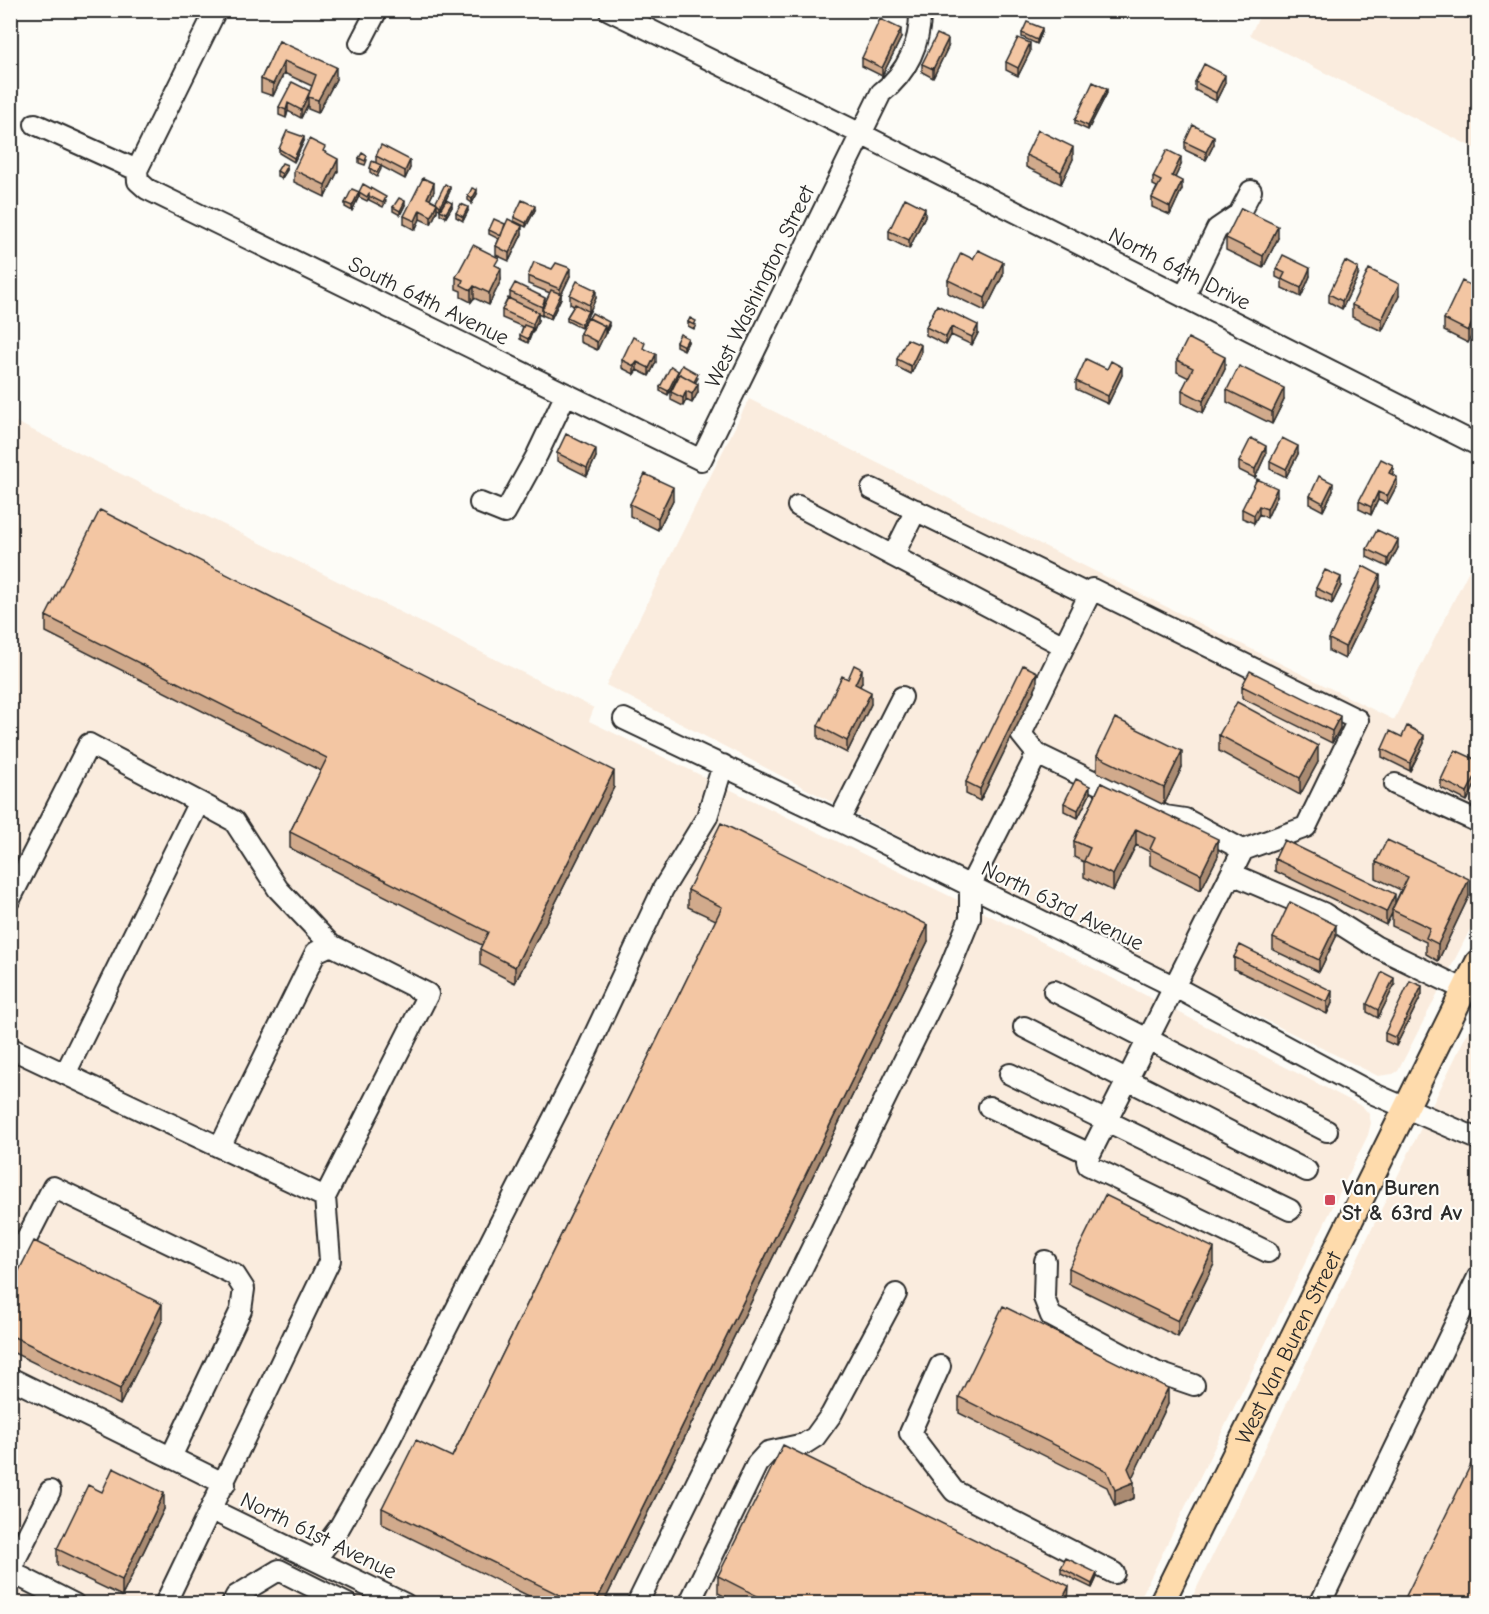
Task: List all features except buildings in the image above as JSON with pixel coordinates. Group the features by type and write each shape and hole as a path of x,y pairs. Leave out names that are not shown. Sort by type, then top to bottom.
{"main road":[{"name":"West Van Buren Street","path":"1161,1604 1479,962"}],"street":[{"path":"137,176 216,10"},
{"path":"360,43 377,10"},
{"name":"West Washington Street","path":"701,460 881,93 899,76 909,62 920,30 920,10"},
{"name":"North 64th Drive","path":"611,11 1479,445"},
{"name":"South 64th Avenue","path":"35,124 137,176 147,189 701,460"},
{"path":"1184,297 1217,229 1239,214 1251,191"},
{"path":"480,503 505,513 537,455 566,394"},
{"path":"872,489 1089,595"},
{"path":"798,506 1064,646"},
{"path":"893,556 916,510"},
{"path":"1243,850 1185,819 1165,816 1037,754 1021,734 1092,589 1358,720 1306,827 1243,850 1090,1154 1088,1165 1268,1252"},
{"path":"839,821 902,697"},
{"name":"North 63rd Avenue","path":"624,719 839,821 1175,987 1308,1061 1479,1139"},
{"path":"10,899 89,744 234,821 278,889 331,945 428,994 325,1197 330,1260 212,1510 173,1601"},
{"path":"637,1604 950,967 970,918 970,886 1037,754"},
{"path":"316,1559 339,1528 422,1376 571,1083 663,889 707,816 723,765"},
{"path":"1395,784 1479,822"},
{"path":"65,1074 199,802"},
{"path":"1232,874 1323,914 1375,946 1465,990"},
{"path":"220,1147 316,952 331,945"},
{"path":"1054,992 1327,1131"},
{"path":"1024,1027 1307,1171"},
{"path":"10,1048 325,1197"},
{"path":"1010,1074 1290,1210"},
{"path":"989,1107 1090,1154"},
{"path":"10,1271 53,1186 236,1275 244,1289 241,1310 171,1457"},
{"path":"1045,1261 1044,1298 1051,1316 1156,1372 1194,1385"},
{"path":"1320,1604 1479,1276"},
{"path":"689,1604 757,1464 768,1452 804,1444 815,1437 831,1415 896,1294"},
{"path":"940,1366 910,1433 954,1491 1114,1573"},
{"path":"10,1378 225,1484"},
{"path":"50,1491 15,1560 14,1569 19,1576 74,1604"},
{"name":"North 61st Avenue","path":"212,1510 405,1604"},
{"path":"232,1604 236,1596 279,1570 346,1604"}],"shaded area":[{"path":"1262,11 1478,11 1478,150 1250,35"},
{"path":"749,399 1394,720 1478,552 1478,914 1398,1071 1378,1076 936,856 606,685"},
{"path":"10,419 594,708 589,721 1003,922 1363,1107 1369,1114 1371,1123 1368,1135 1138,1603 11,1603"},
{"path":"1476,1015 1478,1017 1478,1603 1189,1604"}],"place":[{"name":"Van Buren St & 63rd Av","path":"1330,1200"}]}
